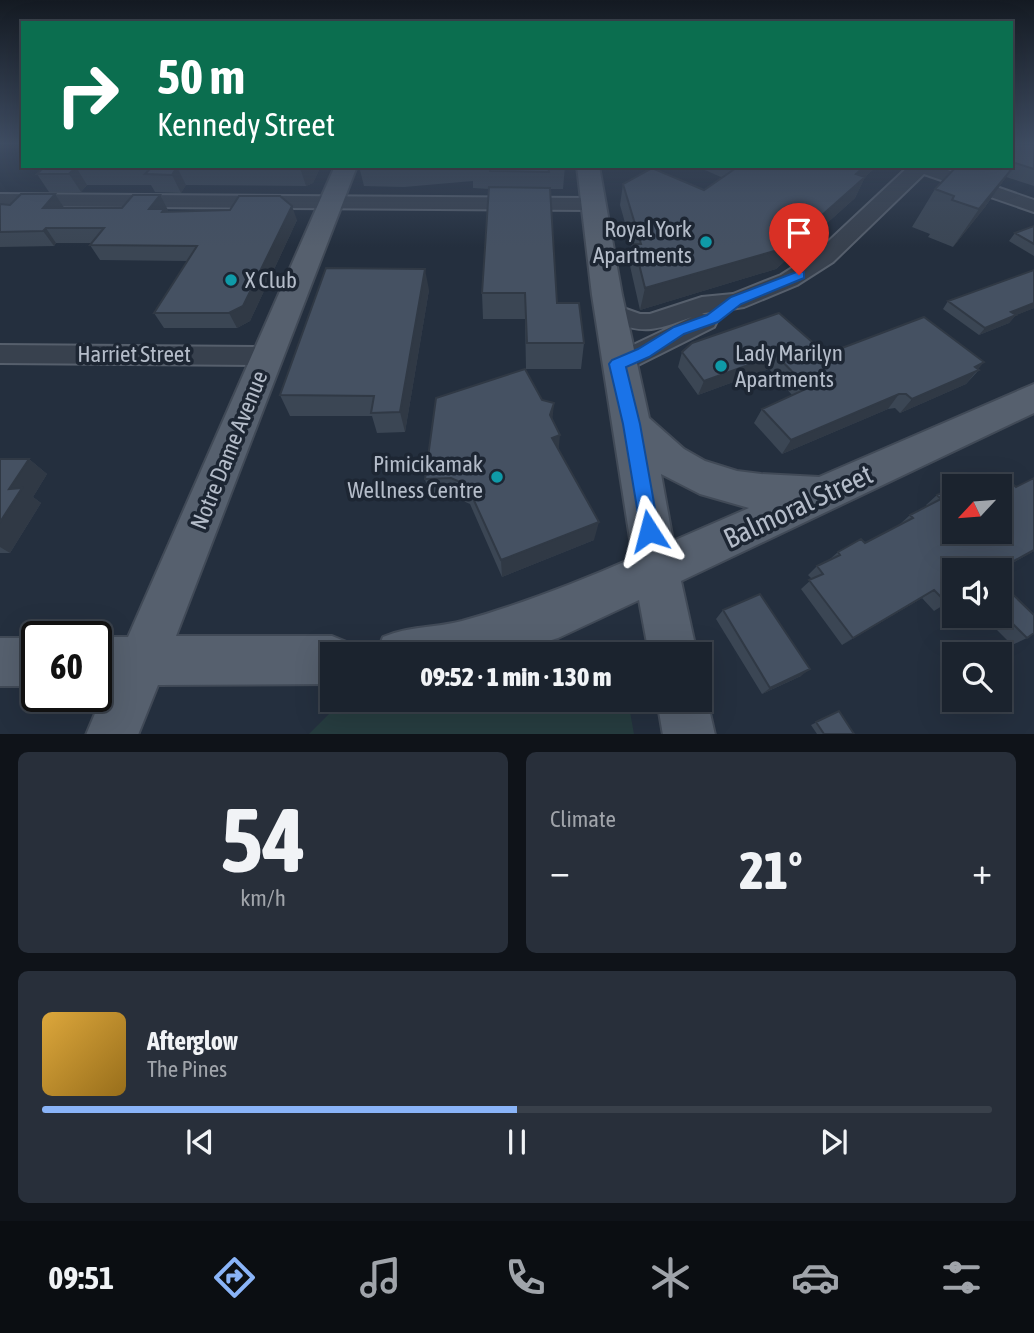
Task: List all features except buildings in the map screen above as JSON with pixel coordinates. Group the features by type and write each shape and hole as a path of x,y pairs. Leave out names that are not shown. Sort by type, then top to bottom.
{"main road":[{"name":"Notre Dame Avenue","path":"112,734 119,662 268,356 341,178"},
{"path":"590,178 591,204 617,364 632,424 671,642"},
{"name":"Balmoral Street","path":"471,642 558,615 1034,398"},
{"path":"632,424 644,440 665,456 689,472 725,487 772,495 828,492"},
{"path":"119,662 320,660"},
{"path":"0,662 21,662"},
{"path":"685,712 690,734"}],"street":[{"path":"617,364 643,353 679,331 712,318 736,301 789,280 811,268 908,178"},
{"path":"953,178 1034,206"},
{"path":"0,200 591,204"},
{"path":"609,311 638,322 651,322 702,305 736,301"},
{"name":"Harriet Street","path":"0,354 268,356"}],"green space":[{"path":"331,712 630,712 634,734 309,734"}],"place":[{"name":"Royal York Apartments","path":"706,242"},
{"name":"X Club","path":"231,280"},
{"name":"Lady Marilyn Apartments","path":"721,366"},
{"name":"Pimicikamak Wellness Centre","path":"497,477"}],"route":[{"path":"649,531 632,424 617,364 643,353 679,331 712,318 736,301 799,275"}]}
